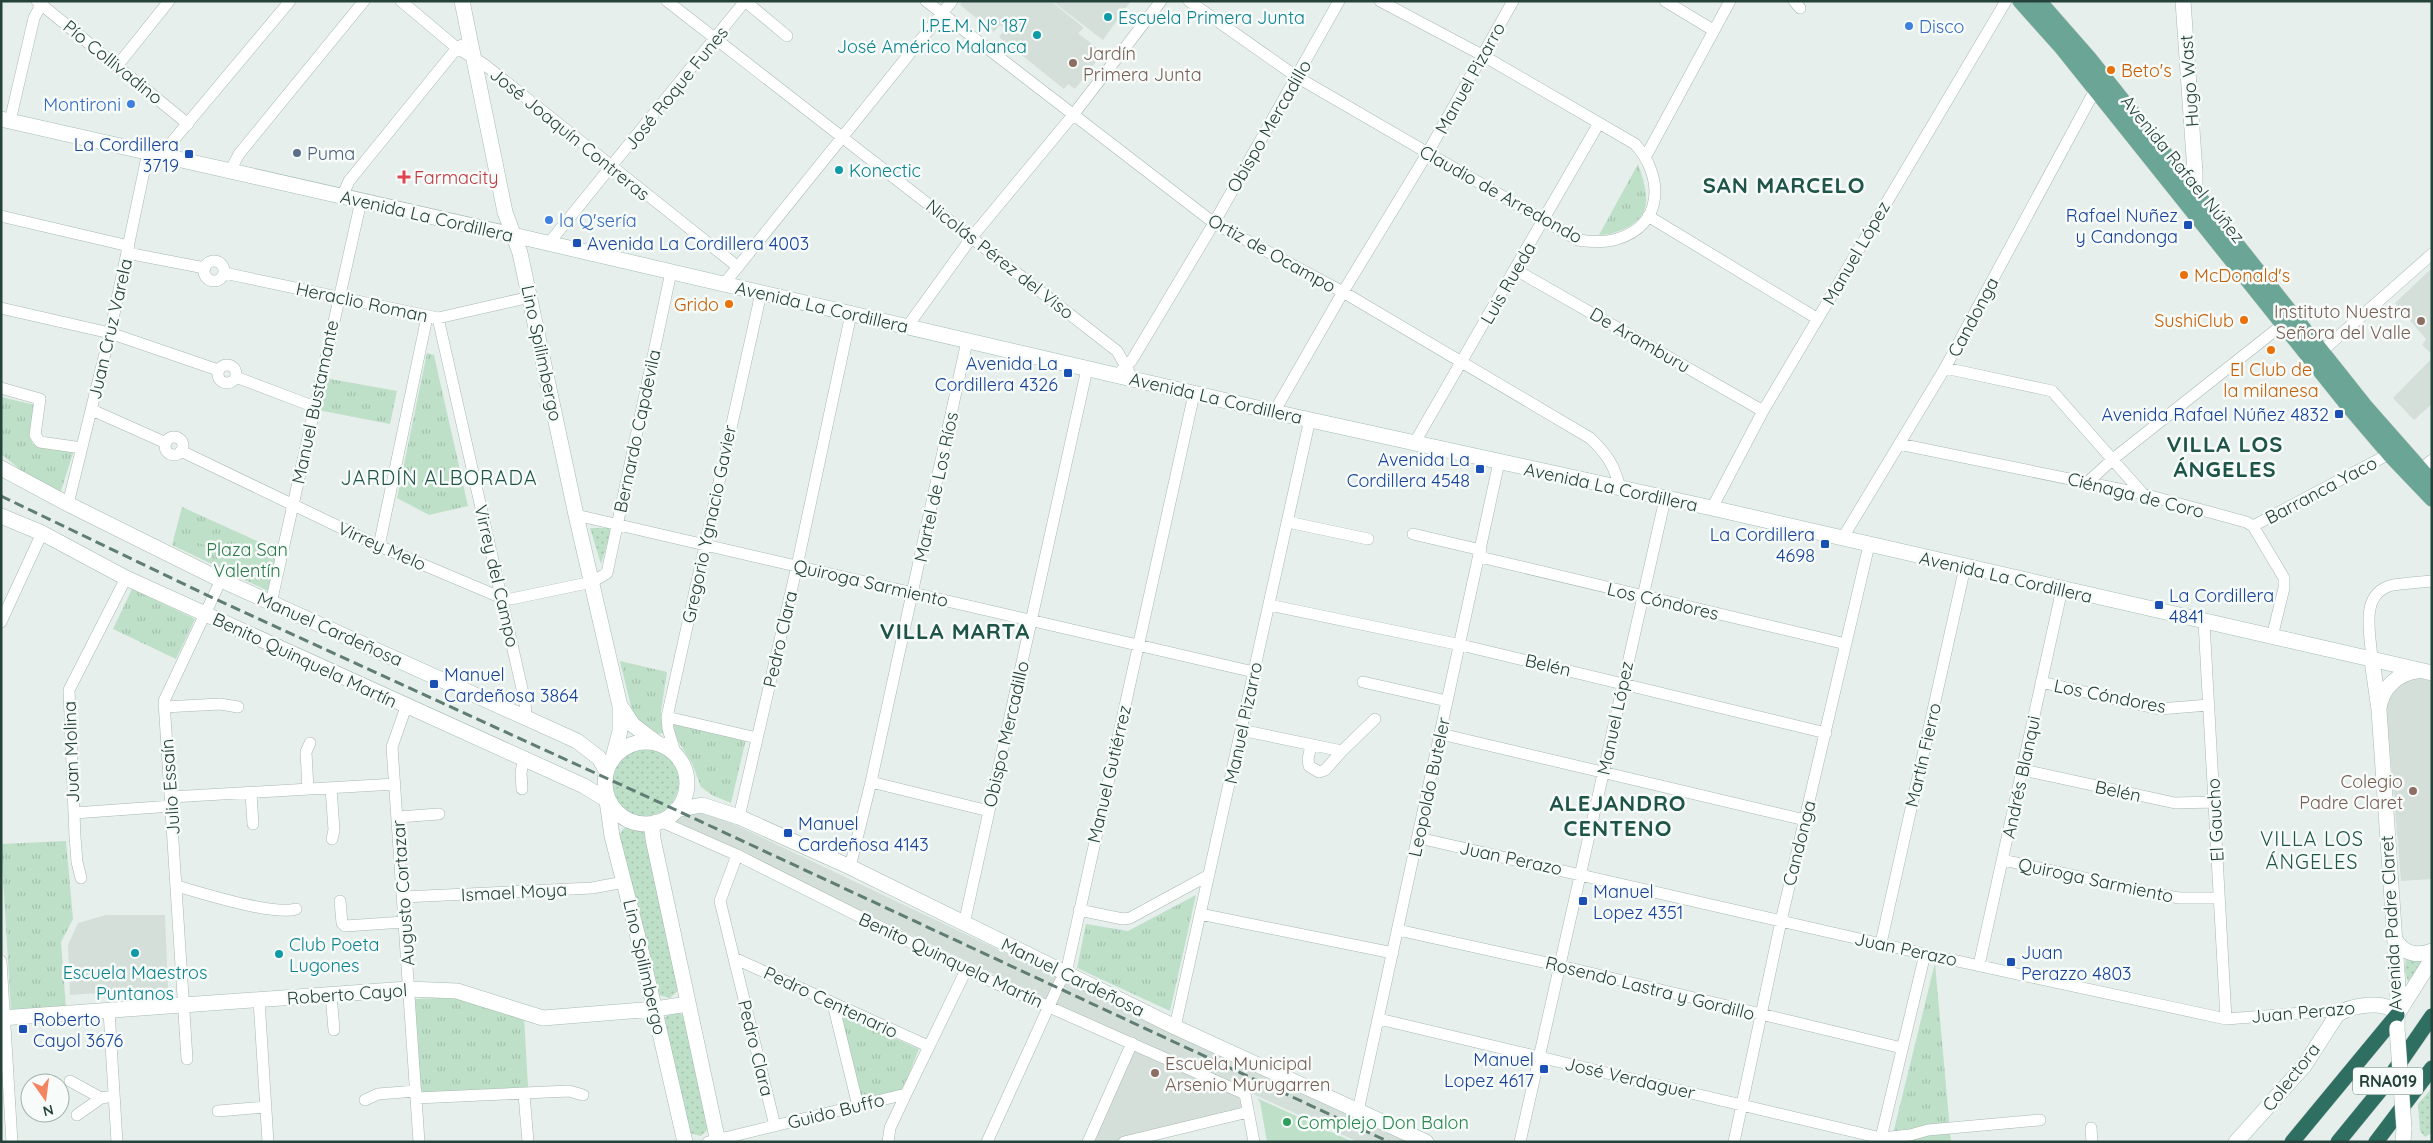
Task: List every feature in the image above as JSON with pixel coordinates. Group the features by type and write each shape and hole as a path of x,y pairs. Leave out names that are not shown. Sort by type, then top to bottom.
{"highway":[{"name":"RNA019","path":"2338,1142 2383,1087 2432,1016"},
{"path":"2292,1142 2392,1029"},
{"name":"RNA019","path":"2376,1142 2432,1068"}],"main road":[{"name":"Lino Spilimbergo","path":"462,1 505,212 530,297 576,515 620,706 621,723 612,758 607,798 612,836 655,1009 684,1142"},
{"name":"Avenida Rafael Núñez","path":"2020,1 2054,38 2282,325 2393,459 2432,499"},
{"name":"Avenida Rafael Núñez","path":"2039,1 2084,53 2366,406 2432,482"},
{"name":"Hugo Wast","path":"2183,1 2195,215"},
{"name":"Avenida La Cordillera","path":"6,120 549,243 1087,369 1125,374 1194,394 1712,508 2424,672"},
{"path":"2366,406 2430,464"},
{"path":"2393,459 2413,490 2432,512"},
{"name":"Manuel Cardeñosa","path":"1,464 32,485"},
{"name":"Manuel Cardeñosa","path":"1,468 68,504 221,580 577,741 599,758 612,758 635,743"},
{"name":"Benito Quinquela Martín","path":"1,516 42,533 126,578 607,798"},
{"name":"Avenida Padre Claret","path":"2372,660 2379,710 2398,987 2392,1029 2404,1137"},
{"name":"Avenida Padre Claret","path":"2379,710 2384,693 2396,678 2406,672 2424,672"},
{"name":"Lino Spilimbergo","path":"620,706 637,729 676,755"},
{"name":"Manuel Cardeñosa","path":"577,741 598,744 612,758"},
{"name":"Lino Spilimbergo","path":"635,743 658,744"},
{"path":"607,798 619,814 632,821 646,824 658,822 676,810 685,794 686,775 676,755"},
{"name":"Manuel Cardeñosa","path":"686,775 700,795 720,810"},
{"name":"Manuel Cardeñosa","path":"676,810 702,805 739,817 850,867 1175,1027 1426,1142"},
{"name":"Lino Spilimbergo","path":"658,822 652,830 653,839 688,1004 714,1141"},
{"path":"2393,936 2398,945 2408,952 2420,954 2432,951"},
{"path":"2392,1029 2432,959"},
{"name":"Roberto Cayol","path":"3,1018 408,989 457,991 544,1018 655,1009 688,1004"},
{"name":"Juan Perazo","path":"2343,1010 2381,1005 2392,1029"},
{"name":"Colectora","path":"2236,1142 2290,1082 2333,1020 2343,1010"}],"street":[{"path":"117,66 168,1"},
{"name":"Juan Cruz Varela","path":"68,504 92,410 128,249 154,154 188,124 290,1"},
{"path":"230,171 239,154 364,1"},
{"name":"José Joaquín Contreras","path":"401,1 457,48 474,59 738,267"},
{"name":"Nicolás Pérez del Viso","path":"667,1 1117,351 1125,374"},
{"path":"745,1 787,36"},
{"name":"José Roque Funes","path":"549,243 745,1"},
{"name":"Ortiz de Ocampo","path":"926,1 1214,223 1343,292 1590,438 1610,459 1620,489"},
{"path":"724,284 952,1"},
{"path":"907,327 972,237 1073,115 1161,1"},
{"name":"Claudio de Arredondo","path":"1189,1 1297,77 1578,240 1594,242 1617,239 1634,232 1648,216"},
{"name":"Obispo Mercadillo","path":"1125,374 1214,223 1339,1"},
{"path":"1380,1 1482,55 1635,144 1646,156 1655,180 1652,206 1648,216 1818,319"},
{"name":"Manuel Pizarro","path":"1274,412 1343,292 1428,154 1513,1"},
{"path":"1665,1 1713,30"},
{"path":"1646,156 1730,1"},
{"name":"Manuel López","path":"1712,508 1763,411 2006,1"},
{"path":"6,120 40,2"},
{"name":"Pío Collivadino","path":"40,2 188,124"},
{"path":"342,197 349,181 457,48 470,40"},
{"name":"Candonga","path":"1842,539 1945,368 2095,90"},
{"name":"Luis Rueda","path":"1414,442 1516,270 1599,123"},
{"name":"Manuel Bustamante","path":"271,603 361,201"},
{"name":"Heraclio Roman","path":"1,216 205,268 207,277 212,280 221,278 224,273 432,318 530,297"},
{"path":"2322,351 2432,254"},
{"name":"De Aramburu","path":"1516,270 1763,411"},
{"name":"Bernardo Capdevila","path":"592,582 606,573 672,272"},
{"name":"Gregorio Ygnacio Gavier","path":"676,755 668,730 667,717 760,293"},
{"path":"1,308 110,333 218,370 222,366 229,365 234,368 236,377 315,407"},
{"name":"Pedro Clara","path":"739,817 797,566 851,314"},
{"path":"379,546 432,318"},
{"name":"Virrey del Campo","path":"432,318 502,598 525,702 526,717"},
{"path":"2088,482 2113,459 2282,325"},
{"name":"Martel de Los Ríos","path":"850,867 871,782 967,341"},
{"path":"1945,368 2052,391 2143,494"},
{"name":"Obispo Mercadillo","path":"964,924 1087,369"},
{"path":"1,388 40,399 35,436 40,442 82,448"},
{"name":"Manuel Gutiérrez","path":"987,1142 1066,973 1194,394"},
{"name":"Virrey Melo","path":"92,410 166,444 169,454 174,455 181,451 379,546 502,598 511,599 592,582"},
{"name":"Manuel Pizarro","path":"1175,1027 1310,419"},
{"name":"Ciénaga de Coro","path":"1899,444 2143,494 2253,526"},
{"name":"Barranca Yaco","path":"2253,526 2393,459"},
{"name":"Leopoldo Buteler","path":"1358,1111 1419,838 1447,701 1461,645 1499,462"},
{"name":"Manuel López","path":"1520,1142 1582,874 1665,499"},
{"name":"Quiroga Sarmiento","path":"576,515 1254,672"},
{"path":"1288,522 1368,539"},
{"path":"2253,526 2285,582 2272,637"},
{"path":"1,622 42,533"},
{"name":"Los Cóndores","path":"1413,534 1480,554 1642,596 1846,644"},
{"name":"Candonga","path":"1734,1142 1759,1014 1780,921 1869,545"},
{"name":"Martín Fierro","path":"1880,943 1965,567"},
{"name":"Juan Molina","path":"82,878 77,862 69,690 126,578"},
{"name":"Julio Essaín","path":"187,1059 172,802 164,707 166,692 221,580"},
{"path":"2372,660 2369,615 2373,599 2378,593 2392,586 2432,581"},
{"name":"Andrés Blanqui","path":"1979,965 2062,589"},
{"name":"Belén","path":"1269,605 1461,645 1623,682 1826,733"},
{"name":"El Gaucho","path":"2204,622 2226,1019"},
{"path":"1364,682 1447,701"},
{"name":"Los Cóndores","path":"2041,682 2159,709 2209,705"},
{"path":"164,707 220,704 238,707"},
{"name":"Augusto Cortazar","path":"406,707 392,743 419,1142"},
{"path":"667,717 757,738"},
{"path":"1311,746 1308,759 1309,766 1319,772 1325,770 1375,719"},
{"path":"1242,730 1342,751"},
{"path":"1441,734 1805,820"},
{"path":"308,789 306,759 310,743"},
{"path":"522,789 521,773 523,760"},
{"name":"Belén","path":"2023,770 2175,803 2214,802"},
{"path":"871,782 988,811"},
{"path":"74,813 251,793 395,784"},
{"path":"331,788 334,830 332,839"},
{"path":"251,793 253,824"},
{"path":"398,817 439,814"},
{"name":"Benito Quinquela Martín","path":"658,822 737,855 966,970 1245,1094 1248,1112"},
{"name":"Juan Perazo","path":"1419,838 1925,954 2226,1019 2343,1010"},
{"name":"Pedro Clara","path":"737,855 720,901 775,1126"},
{"name":"Quiroga Sarmiento","path":"2003,860 2160,895 2180,898 2219,898"},
{"path":"1079,910 1123,919 1130,918 1209,875"},
{"name":"Ismael Moya","path":"402,897 592,888 624,882"},
{"path":"177,886 254,906 287,912 296,908"},
{"path":"340,901 342,923 345,926 404,922"},
{"path":"1200,914 1393,953"},
{"name":"Rosendo Lastra y Gordillo","path":"1398,930 1561,966 1902,1048"},
{"path":"1881,1140 1925,954"},
{"name":"Pedro Centenario","path":"734,958 928,1046"},
{"path":"1,962 12,1142"},
{"path":"888,1142 890,1128 966,970"},
{"path":"331,994 334,1030"},
{"path":"259,1000 268,1142"},
{"path":"833,1004 858,1106"},
{"path":"109,1011 117,1142"},
{"name":"José Verdaguer","path":"1379,1019 1741,1104 1881,1140 1928,1130 2040,1120"},
{"path":"1088,1142 1132,1043"},
{"path":"70,1081 101,1098"},
{"path":"365,1100 378,1094 524,1094 569,1091 583,1095"},
{"path":"524,1094 528,1142"},
{"name":"Guido Buffo","path":"714,1141 906,1094"},
{"path":"77,1115 101,1098 114,1096"},
{"path":"218,1111 266,1107"},
{"path":"1124,1142 1248,1112 1254,1142"},
{"path":"2091,1128 2092,1142"}],"shaded area":[{"path":"962,1 1051,1 1084,28 1078,33 1103,53 1075,89 1068,84 1064,89 999,37 1005,29 1000,25 994,32 960,5"},
{"path":"1052,1 1131,1 1103,40"},
{"name":"Instituto Nuestra Señora del Valle","path":"2432,268 2432,354 2422,345 2426,339 2395,303"},
{"name":"Instituto Nuestra Señora del Valle","path":"2432,358 2432,404 2414,420 2393,398"},
{"name":"Colegio Padre Claret","path":"2408,676 2432,681 2432,879 2401,881 2386,703 2391,691"},
{"path":"702,809 1056,977 1047,1000 672,820"},
{"path":"106,915 165,915 168,988 70,995 68,945 78,923"},
{"path":"1066,981 1413,1142 1358,1142 1056,1004"},
{"name":"Escuela Municipal Arsenio Murugarren","path":"1134,1049 1242,1098 1244,1109 1112,1142 1091,1142"}],"green space":[{"path":"1638,164 1644,183 1645,209 1636,222 1622,230 1599,235"},
{"path":"427,353 434,355 468,506 429,515 397,498"},
{"path":"325,378 397,391 390,424 318,410"},
{"path":"1,397 35,405 30,438 33,444 74,450 60,494 27,475 1,454"},
{"name":"Plaza San Valentín","path":"182,507 277,550 268,591 172,545"},
{"path":"199,522 214,527 207,546 192,541"},
{"path":"590,528 612,528 601,564"},
{"path":"132,589 195,619 176,659 113,629"},
{"path":"620,661 667,672 661,711 664,733 656,734 634,719"},
{"path":"673,721 746,739 731,803 712,795 701,787 692,763 676,738"},
{"path":"638,748 652,748 664,753 674,763 679,775 679,789 674,801 664,811 652,816 638,816 626,811 616,801 611,789 611,775 616,763 626,753"},
{"path":"630,825 641,829 645,834 679,990 670,998 659,995 619,836 623,829"},
{"path":"66,841 73,919 61,942 66,1008 11,1011 1,844"},
{"path":"1196,895 1170,1011 1077,968 1086,924 1128,931"},
{"path":"2406,956 2423,961 2408,982 2405,971"},
{"path":"1935,963 1951,1142 1891,1142"},
{"path":"455,997 524,1016 528,1087 421,1094 415,999"},
{"path":"671,1013 679,1013 684,1016 709,1128 701,1136 689,1133 663,1019"},
{"path":"840,1014 919,1049 903,1089 861,1099"},
{"path":"2432,1088 2432,1133 2425,1137 2420,1131 2418,1104"},
{"name":"Complejo Don Balon","path":"1257,1098 1353,1142 1267,1142 1260,1102"}],"railway":[{"path":"1,496 213,598 676,810 1389,1142"}],"place":[{"name":"Escuela Primera Junta","path":"1108,17"},
{"name":"Disco","path":"1909,26"},
{"name":"I.P.E.M. Nº 187 José Américo Malanca","path":"1037,35"},
{"name":"Jardín Primera Junta","path":"1073,63"},
{"name":"Beto's","path":"2111,70"},
{"name":"Montironi","path":"131,104"},
{"name":"Puma","path":"297,153"},
{"name":"La Cordillera 3719","path":"189,154"},
{"name":"Konectic","path":"839,170"},
{"name":"Farmacity","path":"404,177"},
{"name":"la Q'sería","path":"549,220"},
{"name":"Rafael Nuñez y Candonga","path":"2188,225"},
{"name":"Avenida La Cordillera 4003","path":"577,243"},
{"name":"McDonald's","path":"2184,275"},
{"name":"Grido","path":"729,304"},
{"name":"SushiClub","path":"2244,320"},
{"name":"Instituto Nuestra Señora del Valle","path":"2421,321"},
{"name":"El Club de la milanesa","path":"2271,350"},
{"name":"Avenida La Cordillera 4326","path":"1068,373"},
{"name":"Avenida Rafael Núñez 4832","path":"2339,414"},
{"name":"Avenida La Cordillera 4548","path":"1480,469"},
{"name":"La Cordillera 4698","path":"1825,544"},
{"name":"La Cordillera 4841","path":"2159,605"},
{"name":"Manuel Cardeñosa 3864","path":"434,684"},
{"name":"Colegio Padre Claret","path":"2413,791"},
{"name":"Manuel Cardeñosa 4143","path":"788,833"},
{"name":"Manuel Lopez 4351","path":"1583,901"},
{"name":"Escuela Maestros Puntanos","path":"135,953"},
{"name":"Club Poeta Lugones","path":"279,954"},
{"name":"Juan Perazzo 4803","path":"2011,962"},
{"name":"Roberto Cayol 3676","path":"23,1029"},
{"name":"Manuel Lopez 4617","path":"1544,1069"},
{"name":"Escuela Municipal Arsenio Murugarren","path":"1155,1073"},
{"name":"Complejo Don Balon","path":"1287,1122"}],"district":[{"name":"SAN MARCELO","path":"1784,185"},
{"name":"VILLA LOS ÁNGELES","path":"2225,456"},
{"name":"JARDÍN ALBORADA","path":"439,477"},
{"name":"VILLA MARTA","path":"955,631"},
{"name":"ALEJANDRO CENTENO","path":"1618,816"},
{"name":"VILLA LOS ÁNGELES","path":"2312,850"}]}
